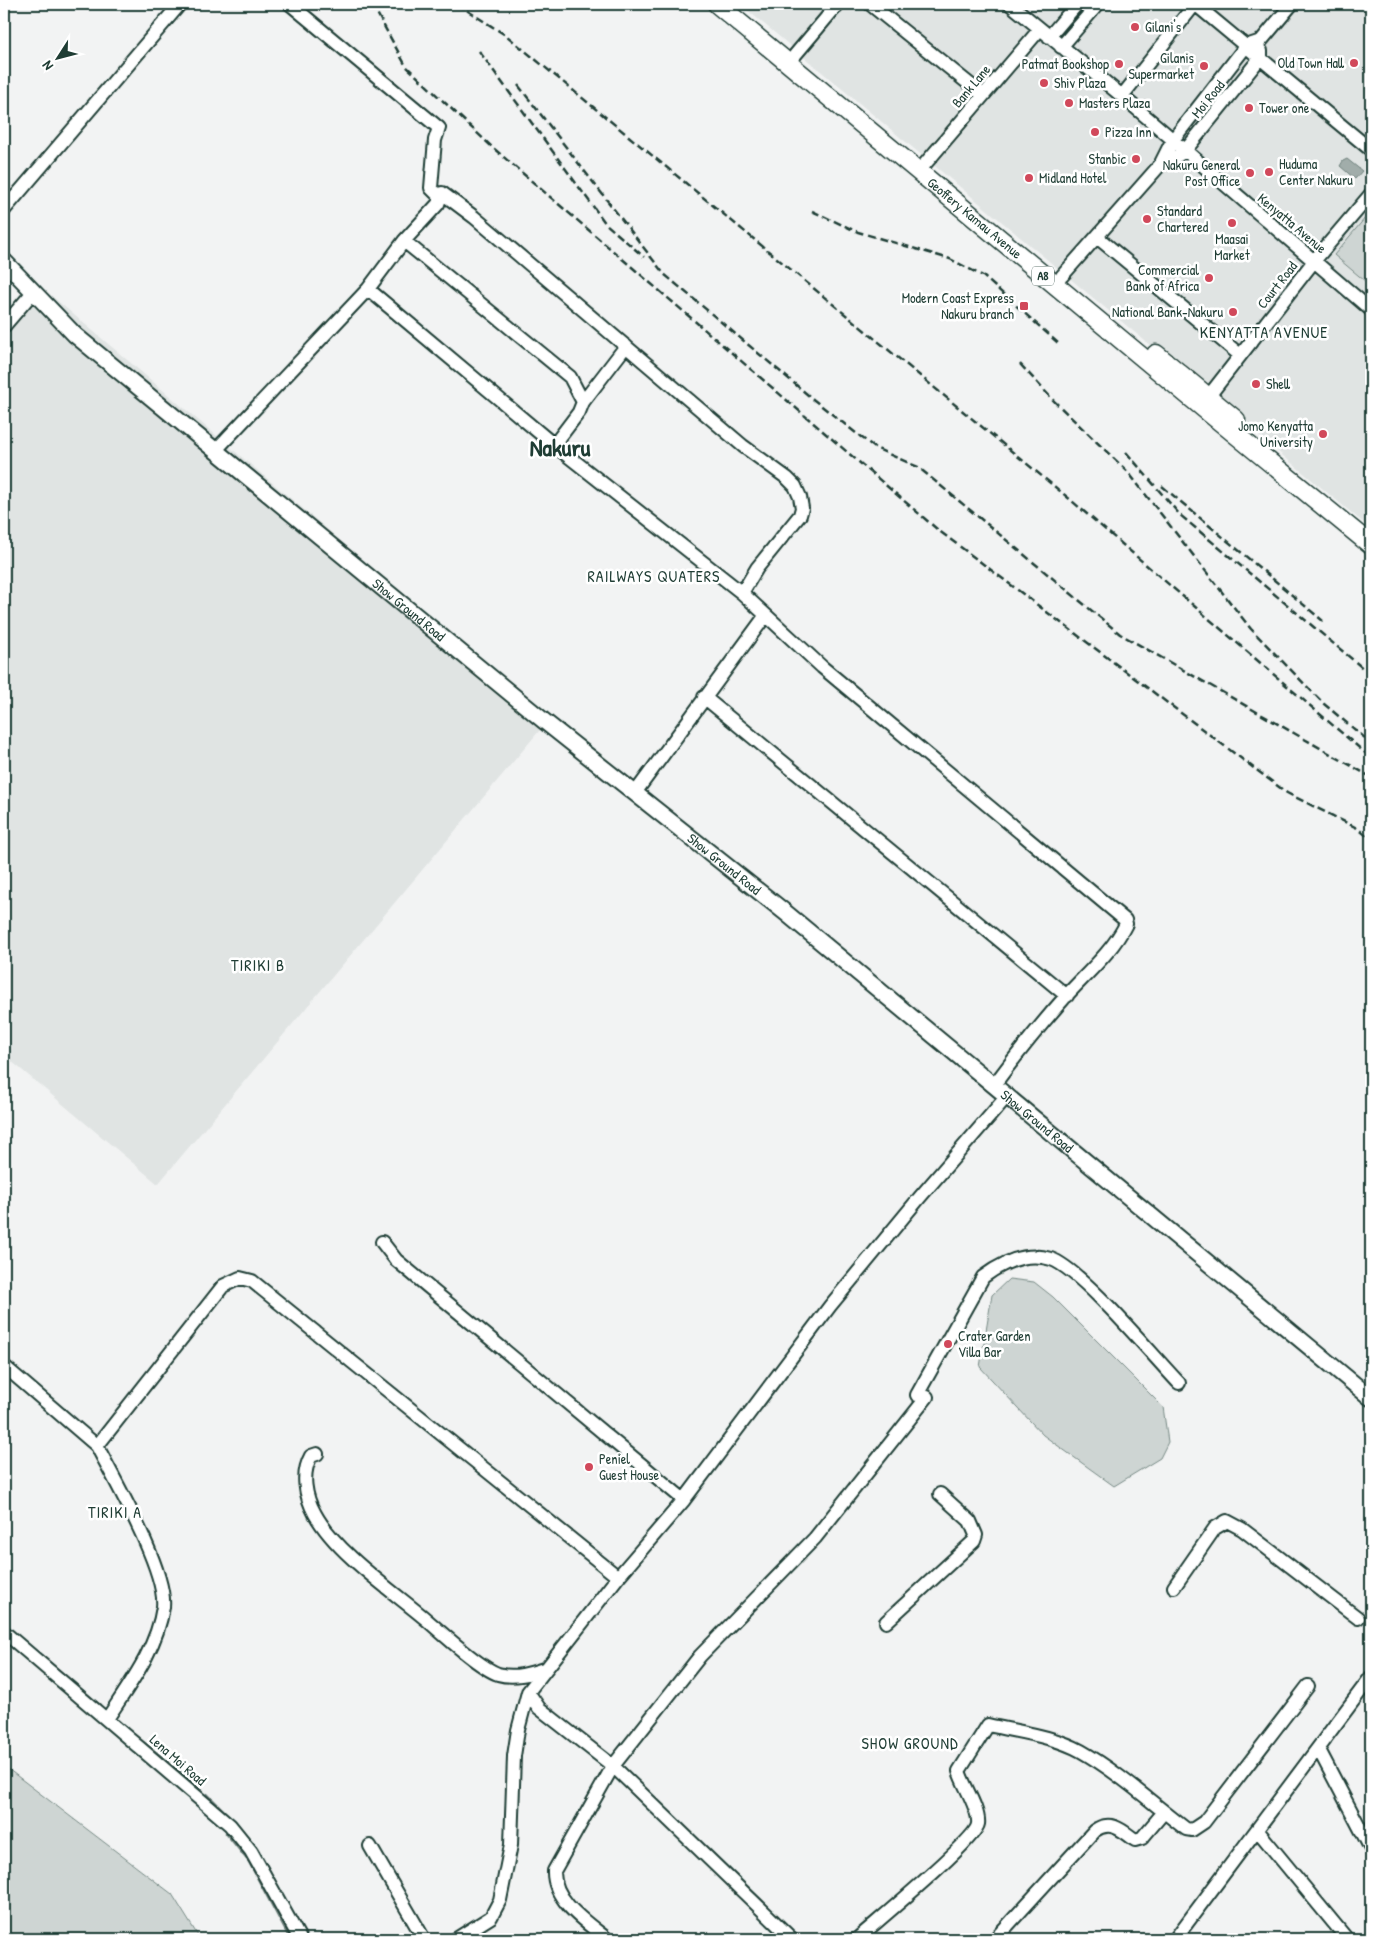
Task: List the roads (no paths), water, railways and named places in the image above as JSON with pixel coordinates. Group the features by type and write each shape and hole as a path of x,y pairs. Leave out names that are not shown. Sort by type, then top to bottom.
{"highway":[{"name":"Geoffery Kamau Avenue","path":"717,4 1184,393 1371,545"},
{"name":"Geoffery Kamau Avenue","path":"734,4 925,164 1371,531"}],"main road":[{"name":"Show Ground Road","path":"4,261 75,335 521,703 738,874 994,1086 1008,1095 1371,1398"}],"street":[{"path":"4,210 180,4"},
{"path":"290,4 438,128 435,140 431,188 440,198"},
{"path":"796,55 838,4"},
{"path":"870,4 983,95"},
{"name":"Kenyatta Avenue","path":"1010,4 1122,96 1184,152 1371,310"},
{"name":"Bank Lane","path":"925,164 983,95 1045,33 1065,18 1077,4"},
{"path":"1061,47 1098,4"},
{"path":"1122,96 1195,4 1371,150"},
{"path":"1246,46 1261,40 1292,4"},
{"path":"1065,18 1078,27"},
{"path":"1261,40 1261,57"},
{"name":"Moi Road","path":"1062,276 1160,165 1172,141 1246,46"},
{"name":"Moi Road","path":"1160,165 1184,152 1261,57"},
{"path":"216,450 368,289 404,241 438,204 442,193 743,446 795,486 800,496 802,508 800,515 758,568 742,593"},
{"name":"Court Road","path":"1208,397 1314,262 1371,194"},
{"path":"1097,237 1240,355"},
{"path":"404,241 570,377 583,402"},
{"path":"368,289 554,445 742,593 852,692 1125,920 1126,924 1111,948 1013,1059 994,1086"},
{"path":"4,326 34,291"},
{"path":"554,445 579,412 583,402 626,346"},
{"path":"635,793 766,615"},
{"path":"704,697 1067,996"},
{"path":"456,1939 491,1916 500,1900 510,1845 514,1756 518,1730 528,1692 618,1577 684,1500 830,1306 1008,1095"},
{"path":"382,1242 396,1260 684,1500"},
{"path":"606,1939 574,1912 558,1891 554,1871 614,1766 700,1656 815,1538 922,1396 983,1277 1000,1265 1019,1258 1035,1256 1052,1260 1085,1283 1179,1384"},
{"path":"98,1446 223,1286 240,1278 252,1281 618,1577"},
{"path":"4,1366 98,1446 139,1528 162,1586 163,1607 155,1637 141,1667 107,1719"},
{"path":"318,1454 312,1456 307,1463 306,1495 326,1530 349,1554 464,1652 498,1674 526,1675 547,1668"},
{"path":"886,1622 974,1541 976,1535 970,1521 940,1494"},
{"path":"1174,1587 1215,1528 1227,1521 1242,1530 1358,1618"},
{"name":"Lena Moi Road","path":"4,1632 230,1825 251,1851 300,1939"},
{"path":"1174,1939 1258,1831 1371,1677"},
{"path":"857,1939 976,1831 979,1824 975,1809 959,1771 988,1725 1046,1739 1079,1750 1107,1768 1186,1829 1198,1828 1308,1686"},
{"path":"528,1692 539,1708 614,1766 792,1939"},
{"path":"1318,1748 1371,1849"},
{"path":"995,1939 1094,1831 1101,1826 1110,1826 1125,1831 1136,1840 1142,1838 1164,1812"},
{"path":"1258,1831 1347,1939"},
{"path":"370,1846 424,1939"}],"waterway":[{"path":"41,1655 100,1705"},
{"path":"117,1721 168,1762"},
{"path":"174,1767 201,1789"},
{"path":"207,1794 229,1816"},
{"path":"226,1833 249,1862 290,1939"}],"railway":[{"path":"372,4 406,66 492,147 938,530 1287,793 1357,828 1371,839"},
{"path":"457,4 507,36 1066,496 1371,758"},
{"path":"479,51 606,224 644,257"},
{"path":"518,85 664,274 814,400 875,448 918,467 1120,634 1371,777"},
{"path":"812,211 858,232 950,259 983,276 1058,343"},
{"path":"1020,364 1055,402 1128,472 1251,629 1324,704 1371,743"},
{"path":"1126,452 1180,515 1371,675"},
{"path":"1162,486 1323,621"}],"place":[{"name":"Gilani's","path":"1135,27"},
{"name":"Old Town Hall","path":"1354,63"},
{"name":"Patmat Bookshop","path":"1119,64"},
{"name":"Gilanis Supermarket","path":"1204,66"},
{"name":"Shiv Plaza","path":"1044,83"},
{"name":"Masters Plaza","path":"1069,103"},
{"name":"Tower one","path":"1249,108"},
{"name":"Pizza Inn","path":"1095,132"},
{"name":"Stanbic","path":"1136,159"},
{"name":"Huduma Center Nakuru","path":"1269,172"},
{"name":"Nakuru General Post Office","path":"1250,173"},
{"name":"Midland Hotel","path":"1029,178"},
{"name":"Standard Chartered","path":"1147,219"},
{"name":"Maasai Market","path":"1232,223"},
{"name":"Commercial Bank of Africa","path":"1209,278"},
{"name":"Modern Coast Express Nakuru branch","path":"1024,306"},
{"name":"National Bank-Nakuru","path":"1233,312"},
{"name":"Shell","path":"1256,384"},
{"name":"Jomo Kenyatta University","path":"1323,434"},
{"name":"Crater Garden Villa Bar","path":"948,1344"},
{"name":"Peniel Guest House","path":"589,1467"}],"district":[{"name":"KENYATTA AVENUE","path":"1264,332"},
{"name":"Nakuru","path":"560,448"},
{"name":"RAILWAYS QUATERS","path":"654,576"},
{"name":"TIRIKI B","path":"258,965"},
{"name":"TIRIKI A","path":"115,1512"},
{"name":"SHOW GROUND","path":"910,1743"}]}
